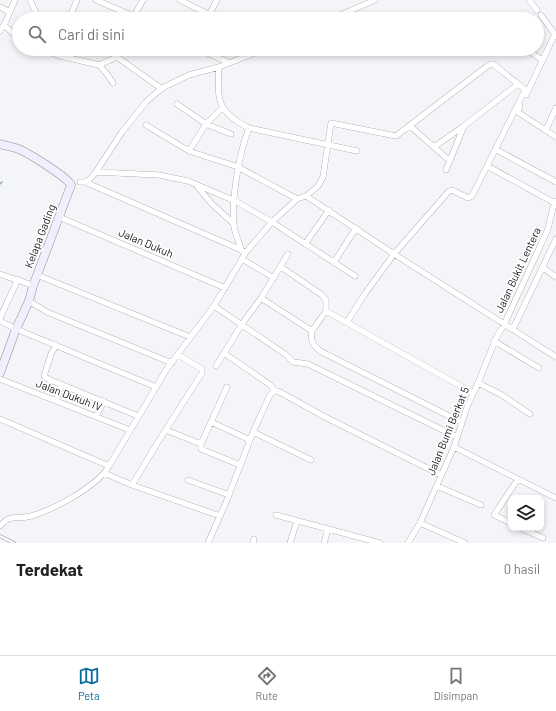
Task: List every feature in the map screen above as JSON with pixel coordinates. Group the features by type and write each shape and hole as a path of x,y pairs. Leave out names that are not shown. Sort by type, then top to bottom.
{"street":[{"path":"0,31 16,0"},
{"path":"30,0 36,12"},
{"path":"72,12 77,0"},
{"path":"96,0 124,12"},
{"path":"136,12 143,0"},
{"path":"180,0 203,12"},
{"path":"211,12 217,0"},
{"path":"347,12 375,0"},
{"path":"529,0 537,10"},
{"path":"0,7 10,12"},
{"path":"347,322 364,295 394,254 449,191 452,190 468,198 472,196 495,149 555,36 544,20"},
{"path":"4,25 12,32"},
{"path":"68,56 99,65 113,83"},
{"path":"214,56 230,63"},
{"path":"536,56 542,60"},
{"path":"99,65 117,57 162,89"},
{"path":"244,252 82,182 90,179 122,132 146,102 162,89 195,73 220,67 245,57"},
{"path":"0,526 4,521 11,517 29,517 47,510 93,484 104,473 156,387 214,306 242,259 244,252 272,222 297,199 306,196 318,186 323,177 331,123 396,136 490,64 526,90"},
{"path":"220,67 218,96 223,107 228,114 249,128 357,151"},
{"path":"434,147 518,84"},
{"path":"526,90 518,111 556,137"},
{"path":"177,104 206,124 231,134"},
{"path":"189,151 206,124 223,107"},
{"path":"546,130 556,108"},
{"path":"146,125 189,151 238,167 297,199"},
{"path":"410,126 450,161"},
{"path":"446,170 464,126"},
{"path":"244,252 234,224 238,167 243,143 249,128"},
{"name":"Kelapa Gading","path":"0,144 11,146 23,151 69,181 72,185 37,275 29,301 16,329 0,373"},
{"path":"495,149 556,182"},
{"path":"487,166 555,202"},
{"path":"96,172 159,175 188,181 235,201 272,222 355,276"},
{"path":"195,184 212,204 234,224"},
{"path":"306,196 504,325 556,357"},
{"name":"Jalan Bukit Lentera","path":"504,325 548,229 555,202"},
{"path":"305,244 329,210"},
{"name":"Jalan Dukuh","path":"59,217 225,288"},
{"path":"334,262 356,228"},
{"path":"512,329 542,267 554,249 556,239"},
{"path":"216,366 242,324 281,268 288,254"},
{"path":"242,259 274,278"},
{"path":"542,267 556,277"},
{"path":"281,268 322,295 326,300 326,311 312,331 310,337 313,345 320,351 461,422"},
{"path":"0,274 14,280 18,279 33,286"},
{"path":"37,275 190,338"},
{"path":"0,318 18,279"},
{"path":"261,298 312,331"},
{"path":"29,301 47,312 172,363"},
{"path":"214,306 285,354 293,362 308,364 457,437"},
{"path":"326,311 473,393"},
{"path":"0,321 156,387"},
{"name":"Jalan Bumi Berkat 5","path":"408,543 420,523 437,486 454,447 461,422 494,341 504,325"},
{"path":"494,341 539,368"},
{"path":"56,345 51,354 44,376 138,416"},
{"path":"224,352 265,381 274,391 278,391 325,417 441,474"},
{"path":"132,485 202,373 202,369 178,355"},
{"name":"Jalan Dukuh IV","path":"0,379 130,430"},
{"path":"478,383 502,395 530,414"},
{"path":"56,401 62,384"},
{"path":"227,387 201,444 201,449 240,465"},
{"path":"208,543 229,495 253,432 270,394 274,391"},
{"path":"96,416 104,401"},
{"path":"0,418 109,466"},
{"path":"211,422 250,440"},
{"path":"166,430 201,444"},
{"path":"253,432 311,460"},
{"path":"454,447 556,498"},
{"path":"104,473 132,485 220,516"},
{"path":"508,522 494,515 518,479"},
{"path":"188,480 229,495"},
{"path":"437,486 481,505"},
{"path":"276,515 328,529 358,540 380,543"},
{"path":"290,543 298,521"},
{"path":"420,523 465,543"},
{"path":"324,543 328,529"},
{"path":"528,531 543,538"}],"lane":[{"path":"0,536 14,543"}]}
